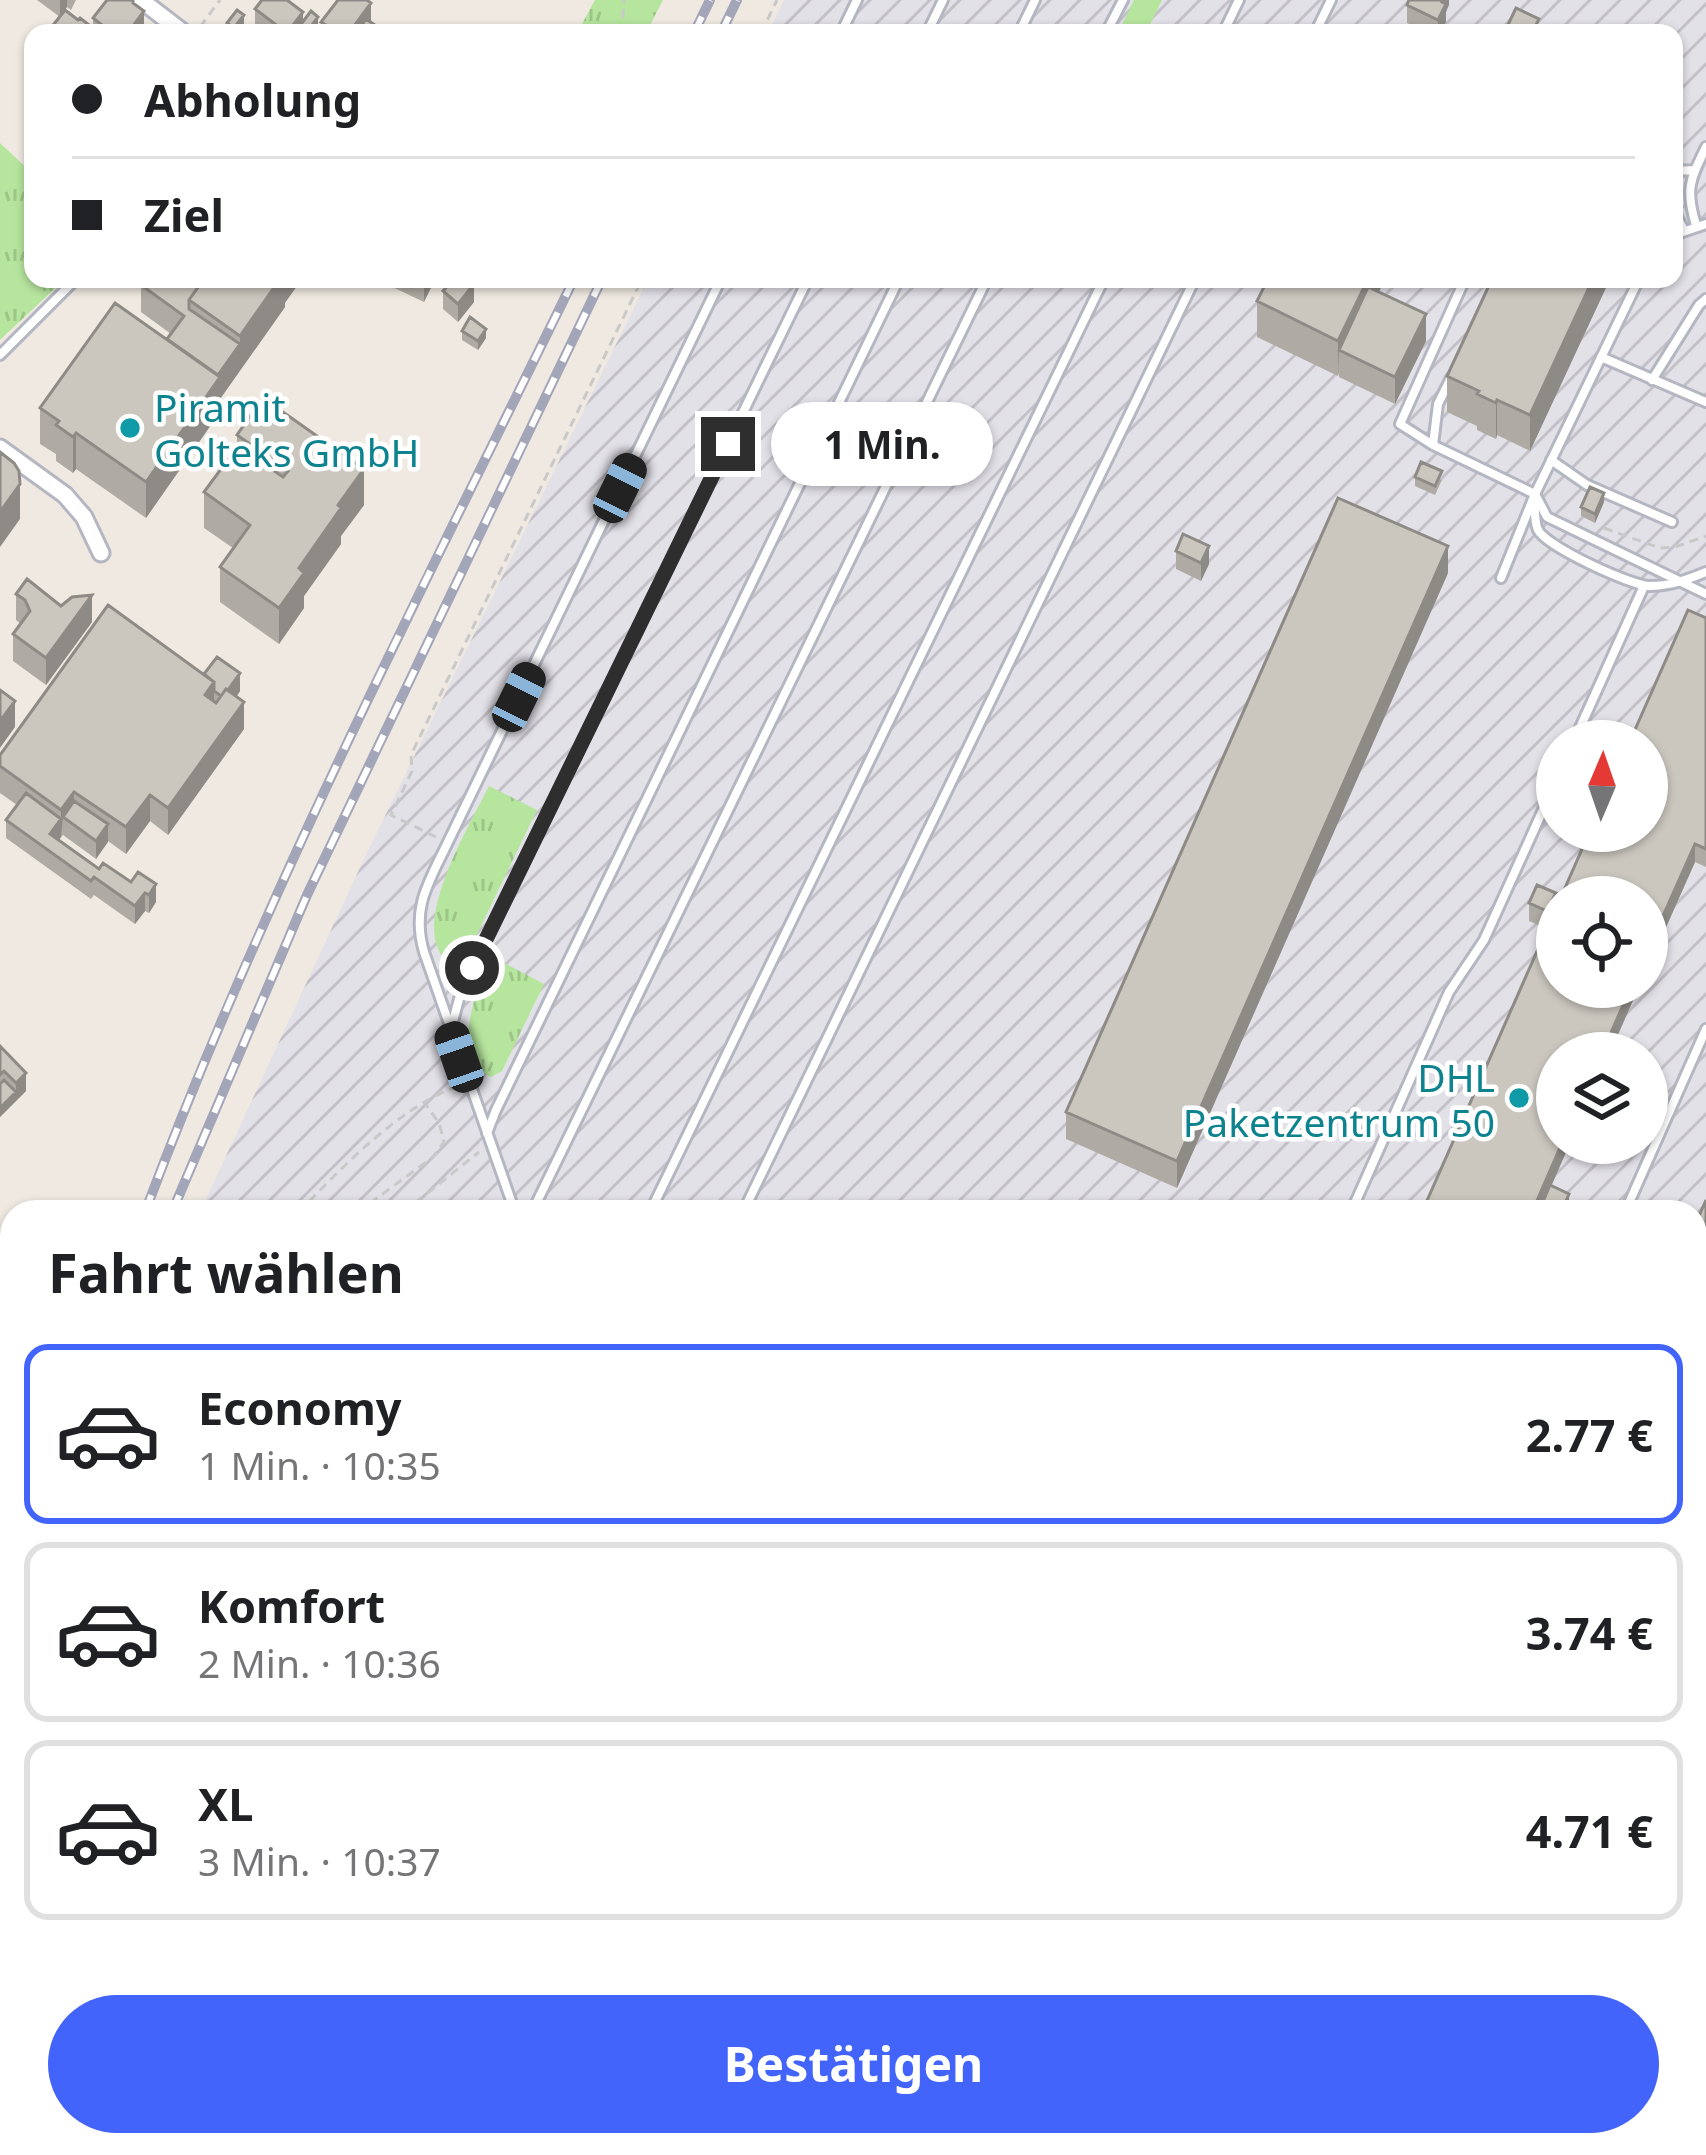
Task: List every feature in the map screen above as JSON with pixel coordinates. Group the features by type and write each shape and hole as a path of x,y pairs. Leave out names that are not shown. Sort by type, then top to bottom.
{"street":[{"path":"141,0 172,24"},
{"path":"0,448 65,495 84,517 101,553"}],"lane":[{"path":"1701,225 1687,198 1706,147"},
{"path":"1683,171 1695,170"},
{"path":"0,355 67,288"},
{"path":"511,1200 419,936 423,895 717,288"},
{"path":"450,1031 472,968 804,288"},
{"path":"488,1139 496,1109 895,288"},
{"path":"538,1200 983,288"},
{"path":"656,1200 1100,288"},
{"path":"749,1200 1191,288"},
{"path":"1461,288 1400,424 1433,446 1535,494 1547,517 1706,594"},
{"path":"1501,578 1535,494 1636,288"},
{"path":"1652,380 1706,299"},
{"path":"1601,357 1706,401"},
{"path":"1433,446 1438,404 1458,362"},
{"path":"1551,460 1587,485 1672,522"},
{"path":"1535,494 1535,526 1547,542 1644,586 1680,583 1706,572"},
{"path":"1583,720 1644,586"},
{"path":"1356,1200 1449,992 1484,940 1536,825"},
{"path":"1630,1200 1706,1029"}],"path":[{"path":"448,842 391,815 412,771 411,755 638,288"},
{"path":"1605,529 1660,548 1706,536"},
{"path":"311,1200 400,1119 468,1082"},
{"path":"374,1200 433,1157 444,1142 440,1123 424,1104"},
{"path":"418,1200 488,1139"}],"shaded area":[{"path":"784,0 1706,0 1706,1200 206,1200 364,859 644,288 1683,288 1683,24 772,24"}],"green space":[{"path":"595,0 663,0 651,24 582,24"},
{"path":"1134,0 1162,0 1150,24 1122,24"},
{"path":"0,143 24,166 24,288 55,288 0,340"},
{"path":"489,786 537,810 468,953 462,960 448,962 437,946 438,902 457,849"},
{"path":"491,956 544,984 502,1071 491,1077 478,1067 468,1038 474,1003"}],"building":[{"path":"107,0 133,0 144,11 135,24 101,24 93,18"},
{"path":"262,0 287,0 303,12 294,24 275,24 255,9"},
{"path":"338,0 371,3 356,24 321,22"},
{"path":"1409,0 1443,0 1446,4 1438,20 1407,5"},
{"path":"1516,8 1539,19 1536,24 1508,24"},
{"path":"65,10 88,24 54,24"},
{"path":"237,10 244,15 237,24 227,23"},
{"path":"311,11 318,17 313,24 301,24"},
{"path":"145,288 198,288 189,309 240,344 218,375 167,339 184,316"},
{"path":"198,288 274,288 240,336 189,300"},
{"path":"446,288 471,288 458,304 443,291"},
{"path":"1264,288 1364,288 1338,341 1257,301"},
{"path":"1368,288 1426,314 1395,377 1339,350"},
{"path":"1488,288 1589,288 1530,415 1447,376"},
{"name":"Piramit Golteks GmbH","path":"115,303 220,377 146,482 76,433 73,437 40,408"},
{"path":"470,317 486,329 478,341 462,331"},
{"path":"263,398 364,469 299,568 304,573 279,608 220,567 250,525 204,492 238,446 283,477 288,471 237,435"},
{"path":"0,452 19,471 20,484 0,512"},
{"path":"1421,462 1442,471 1435,486 1415,477"},
{"path":"1590,487 1604,493 1595,514 1581,507"},
{"path":"1338,498 1448,546 1177,1161 1066,1112"},
{"path":"1183,534 1209,546 1201,563 1176,551"},
{"path":"27,579 61,606 72,597 92,595 46,658 13,634 30,611 16,594"},
{"path":"108,605 214,682 205,695 216,703 226,689 244,702 168,808 150,795 126,827 74,792 61,810 0,766 0,755"},
{"path":"1688,610 1706,618 1706,849 1695,844 1668,905 1668,876 1570,876 1581,852 1668,852 1668,720 1639,720"},
{"path":"217,657 240,673 221,696 204,674"},
{"path":"0,690 15,701 0,721"},
{"path":"26,793 61,819 50,834 99,869 103,863 131,882 138,872 156,884 149,895 145,893 135,906 94,877 91,881 6,820"},
{"path":"74,801 108,824 96,841 63,817"},
{"name":"DHL Paketzentrum 50","path":"1536,954 1536,1008 1622,1008 1611,1032 1536,1032 1536,1164 1553,1164 1537,1200 1427,1200"},
{"path":"0,1046 26,1073 16,1083 4,1071 0,1075"},
{"path":"4,1080 16,1092 0,1108 0,1084"},
{"path":"1550,1185 1569,1194 1566,1200 1544,1200"}],"railway":[{"path":"698,24 710,0"},
{"path":"725,24 737,0"},
{"path":"150,1200 294,857 570,288"},
{"path":"177,1200 307,895 598,288"}],"place":[{"name":"Piramit Golteks GmbH","path":"130,428"},
{"name":"DHL Paketzentrum 50","path":"1519,1098"}],"route":[{"path":"472,968 728,444"}]}
